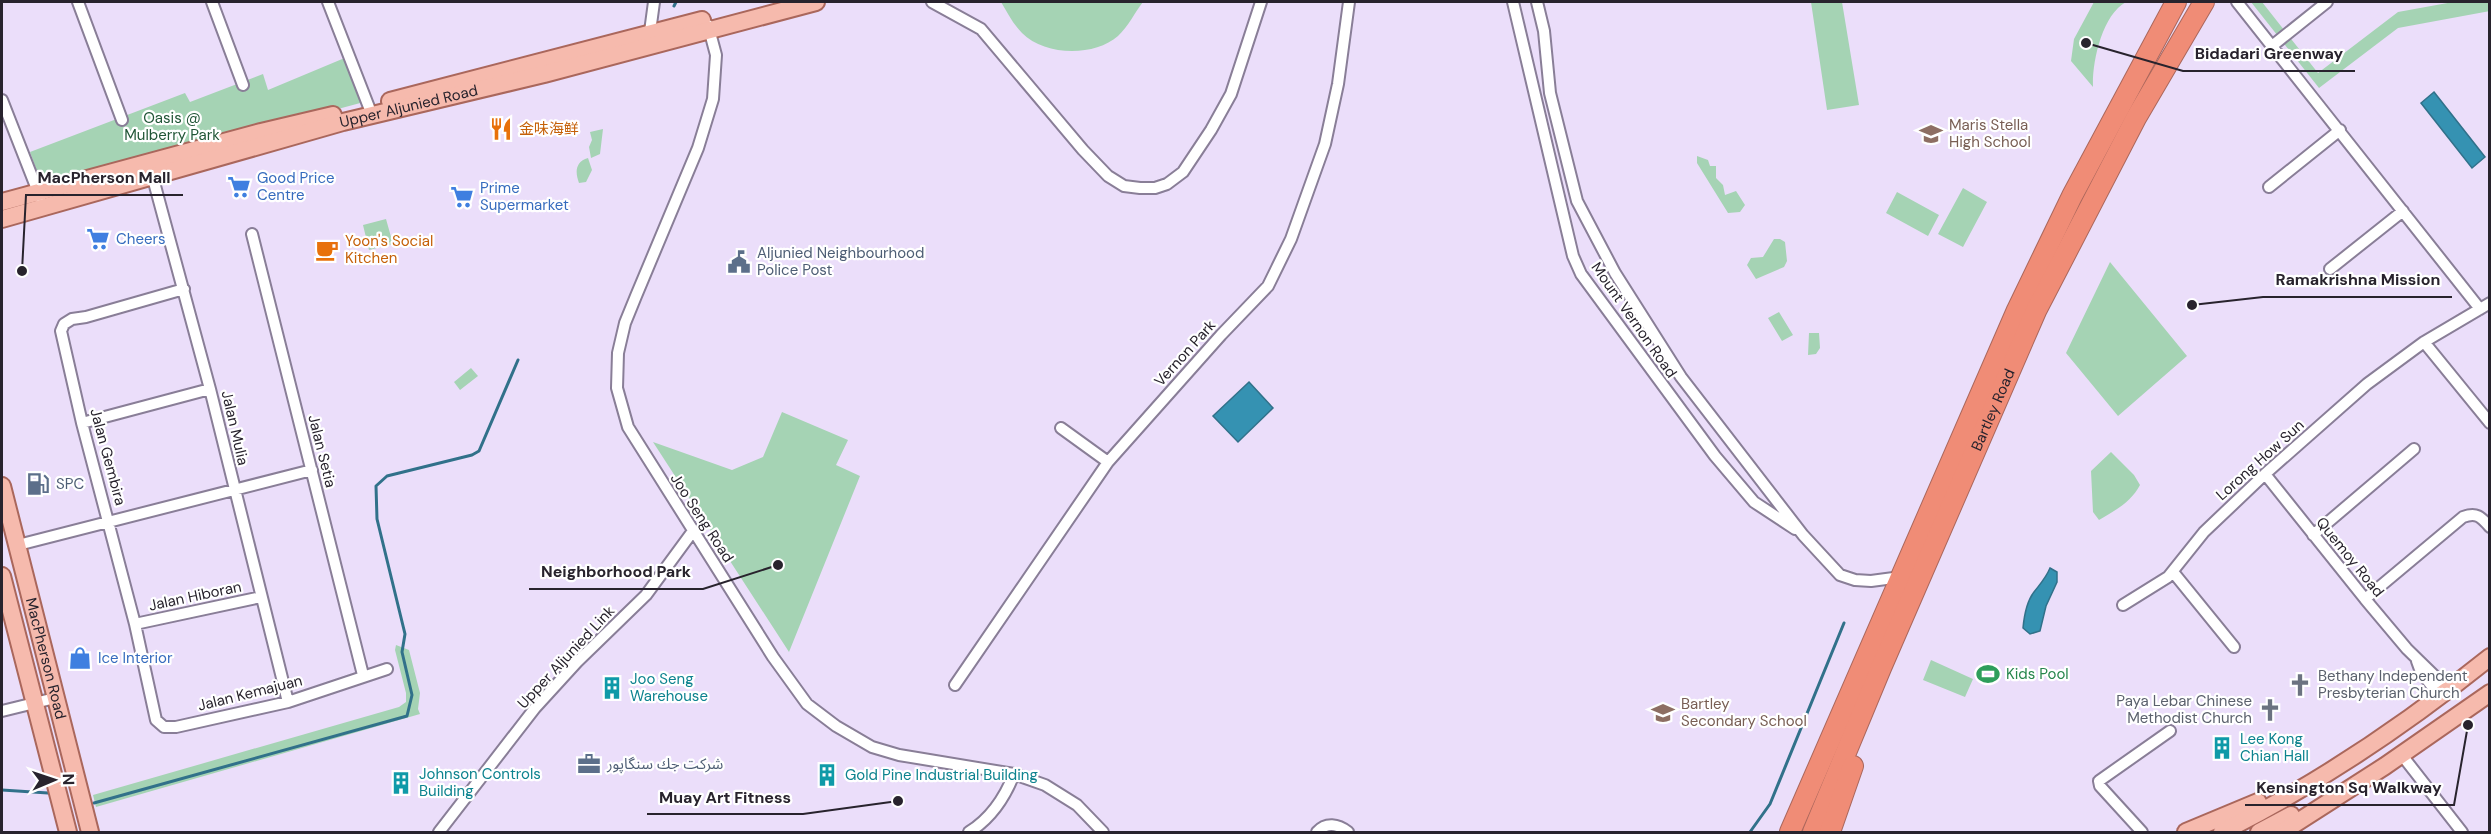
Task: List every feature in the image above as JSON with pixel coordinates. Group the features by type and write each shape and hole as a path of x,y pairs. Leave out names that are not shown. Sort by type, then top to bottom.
{"highway":[{"name":"Bartley Road","path":"1790,832 2017,310 2086,168 2176,2"},
{"name":"Bartley Road","path":"1813,832 2036,311 2136,118 2204,2"},
{"path":"1830,832 1865,724 1867,702"},
{"path":"1778,832 1808,777 1816,770"}],"main road":[{"name":"Upper Aljunied Road","path":"708,24 772,2"},
{"name":"Upper Aljunied Road","path":"2,219 41,199 151,169 255,133 370,111 708,24 816,2"},
{"name":"Upper Aljunied Road","path":"2,201 41,199"},
{"name":"MacPherson Road","path":"2,486 90,832"},
{"name":"MacPherson Road","path":"2,576 68,832"},
{"path":"2222,832 2320,776 2445,694 2490,657"},
{"path":"2282,832 2385,766 2490,693"},
{"path":"2259,832 2385,766"},
{"path":"2186,832 2320,776"}],"street":[{"path":"78,2 122,120"},
{"path":"212,2 243,84"},
{"path":"328,2 370,111"},
{"path":"649,40 654,2"},
{"path":"932,2 981,29 1108,176 1124,186 1140,188 1155,188 1167,184 1183,172 1230,94 1261,2"},
{"name":"Vernon Park","path":"955,685 1108,462 1221,335 1268,286 1291,239 1325,144 1338,84 1349,2"},
{"name":"Mount Vernon Road","path":"1513,2 1573,256 1581,273 1704,443 1754,502 1803,535"},
{"path":"2237,2 2403,211 2485,306"},
{"path":"2272,46 2327,2"},
{"name":"Mount Vernon Road","path":"1538,3 1544,31 1550,93 1577,201 1615,273 1681,377 1803,535 1840,575 1855,580 1871,581 1901,577"},
{"name":"Joo Seng Road","path":"708,24 716,55 713,99 698,148 625,323 618,353 616,369 620,404 628,427 773,657 807,704 836,726 872,747 899,754 1014,774 1059,792 1077,805 1103,832"},
{"path":"2,100 41,199"},
{"path":"2269,187 2340,130"},
{"name":"Jalan Mulia","path":"151,169 210,389 288,702"},
{"path":"1561,207 1577,201"},
{"path":"2330,268 2403,211"},
{"name":"Jalan Setia","path":"252,234 363,675"},
{"name":"Jalan Gembira","path":"156,720 135,624 62,338 64,324 72,319 184,289"},
{"name":"Lorong How Sun","path":"2123,605 2173,572 2204,532 2265,474 2367,384 2424,342 2485,306"},
{"path":"2424,342 2490,423"},
{"path":"82,423 210,389"},
{"path":"1061,428 1108,462"},
{"path":"2313,535 2414,449"},
{"path":"18,545 312,470"},
{"name":"Quemoy Road","path":"2265,474 2365,599 2416,657 2421,672 2445,694"},
{"path":"2365,599 2463,517 2471,514 2480,516 2490,527"},
{"name":"Upper Aljunied Link","path":"439,832 535,708 577,662 646,595 693,531"},
{"path":"2173,572 2234,647"},
{"name":"Jalan Hiboran","path":"135,624 261,597"},
{"name":"Jalan Kemajuan","path":"156,720 167,728 288,702 363,675 387,669"},
{"path":"2,711 55,698"},
{"path":"2142,832 2100,786 2099,781 2170,731"},
{"path":"2401,754 2462,832"},
{"path":"969,832 982,824 990,815 1014,774"},
{"path":"1317,832 1326,825 1334,825 1347,832"}],"green space":[{"path":"1001,2 1143,2 1122,32 1108,43 1096,48 1070,51 1056,50 1032,41 1016,26"},
{"path":"1811,2 1842,2 1859,105 1827,110"},
{"path":"2094,2 2126,2 2111,17 2100,40 2094,65 2093,87 2071,61 2074,39"},
{"path":"2251,2 2262,2 2318,73 2398,12 2453,2 2489,2 2490,11 2398,28 2319,88"},
{"name":"Oasis @ Mulberry Park","path":"347,57 364,102 43,188 30,152 185,93 190,102 263,74 268,90"},
{"path":"603,129 600,154 591,158 590,132"},
{"path":"1697,156 1708,160 1710,166 1716,166 1716,178 1723,185 1725,195 1736,191 1745,205 1740,212 1728,213 1697,163"},
{"path":"588,158 592,170 586,182 579,183 578,165"},
{"path":"1963,188 1987,202 1963,247 1938,234"},
{"path":"1897,192 1939,215 1928,236 1886,213"},
{"path":"386,219 393,244 369,250 363,225"},
{"path":"1774,239 1785,242 1787,261 1784,267 1756,279 1747,265 1751,258 1763,257"},
{"path":"2110,262 2187,356 2118,416 2066,353"},
{"path":"1779,312 1793,335 1782,341 1768,318"},
{"path":"1809,333 1819,333 1820,348 1816,354 1808,355"},
{"path":"471,368 478,376 460,390 454,382"},
{"path":"782,412 848,440 836,465 860,476 789,652 653,442 732,470 763,457"},
{"path":"2111,452 2134,475 2140,485 2128,501 2099,520 2093,512 2091,471"},
{"path":"396,645 409,650 420,693 418,709 420,714 96,807 93,795 399,707 406,702 406,693 395,650"},
{"path":"1931,660 1973,679 1965,697 1923,680"}],"water":[{"path":"2434,92 2485,157 2472,168 2421,103"},
{"path":"1249,382 1273,408 1238,442 1213,416"},
{"path":"2050,568 2057,572 2057,582 2046,606 2040,631 2030,634 2023,628 2026,609"}],"waterway":[{"path":"674,6 676,2"},
{"path":"94,803 407,716 412,695 402,652 405,634 377,519 376,486 387,476 472,455 479,451 518,360"},
{"path":"1750,832 1770,804 1844,623"},
{"path":"2,790 48,793"}],"place":[{"name":"Bidadari Greenway","path":"2086,43"},
{"name":"金味海鲜","path":"501,129"},
{"name":"Maris Stella High School","path":"1931,134"},
{"name":"Good Price Centre","path":"239,187"},
{"name":"Prime Supermarket","path":"462,197"},
{"name":"Cheers","path":"98,239"},
{"name":"Yoon's Social Kitchen","path":"327,250"},
{"name":"Aljunied Neighbourhood Police Post","path":"739,262"},
{"name":"MacPherson Mall","path":"22,271"},
{"name":"Ramakrishna Mission","path":"2192,305"},
{"name":"SPC","path":"38,484"},
{"name":"Neighborhood Park","path":"778,565"},
{"name":"Ice Interior","path":"80,658"},
{"name":"Kids Pool","path":"1988,674"},
{"name":"Bethany Independent Presbyterian Church","path":"2300,685"},
{"name":"Joo Seng Warehouse","path":"612,688"},
{"name":"Paya Lebar Chinese Methodist Church","path":"2270,710"},
{"name":"Bartley Secondary School","path":"1663,713"},
{"name":"Kensington Sq Walkway","path":"2468,725"},
{"name":"Lee Kong Chian Hall","path":"2222,748"},
{"name":"شركت جك سنگاپور","path":"589,764"},
{"name":"Gold Pine Industrial Building","path":"827,775"},
{"name":"Johnson Controls Building","path":"401,783"},
{"name":"Muay Art Fitness","path":"898,801"}]}
